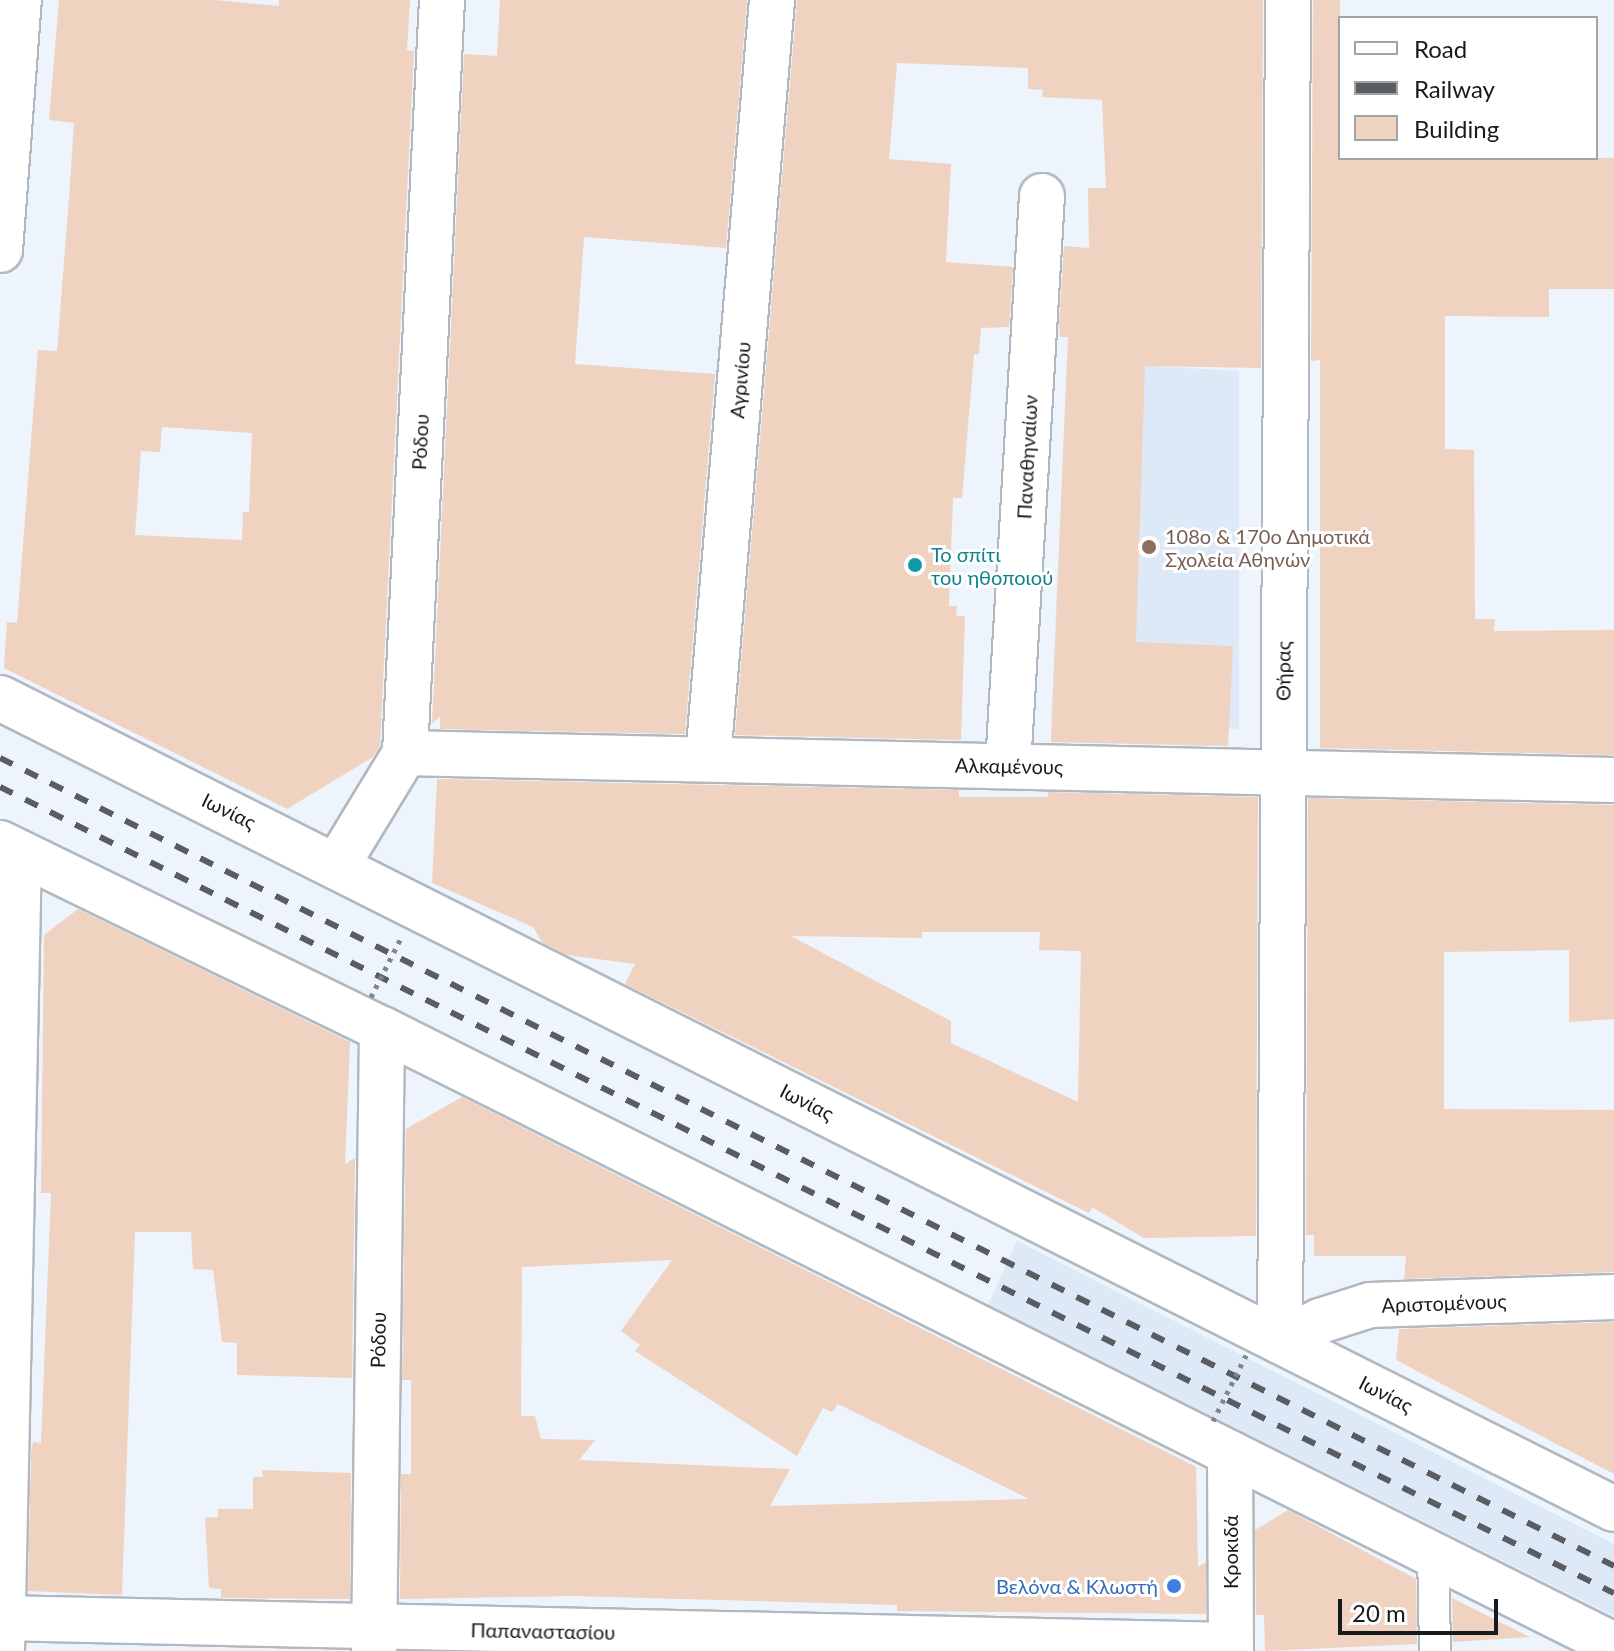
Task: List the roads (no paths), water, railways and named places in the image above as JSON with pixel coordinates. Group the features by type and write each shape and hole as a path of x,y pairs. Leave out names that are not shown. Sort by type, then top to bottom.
{"street":[{"path":"0,250 19,0"},
{"name":"Ρόδου","path":"337,865 405,753 442,0"},
{"name":"Αγρινίου","path":"708,759 772,0"},
{"name":"Θήρας","path":"1264,1347 1282,773 1288,0"},
{"name":"Παναθηναίων","path":"1008,766 1042,196"},
{"name":"Ιωνίας","path":"0,698 337,865 1264,1347 1614,1509"},
{"name":"Αλκαμένους","path":"405,753 1614,780"},
{"path":"2,1629 10,848 377,1013 1221,1437 1433,1552 1614,1645"},
{"name":"Ρόδου","path":"374,1639 377,1013"},
{"name":"Αριστομένους","path":"1264,1347 1320,1321 1370,1305 1614,1297"},
{"name":"Κροκιδά","path":"1221,1437 1231,1648"},
{"name":"Παπαναστασίου","path":"2,1629 374,1639 1231,1648"}],"lane":[{"path":"1433,1552 1435,1651"}],"railway":[{"path":"0,758 1614,1566"},
{"path":"0,787 1614,1593"}],"place":[{"name":"108ο & 170ο Δημοτικά Σχολεία Αθηνών","path":"1149,547"},
{"name":"Το σπίτι του ηθοποιού","path":"915,565"},
{"name":"Βελόνα & Κλωστή","path":"1174,1586"}]}
